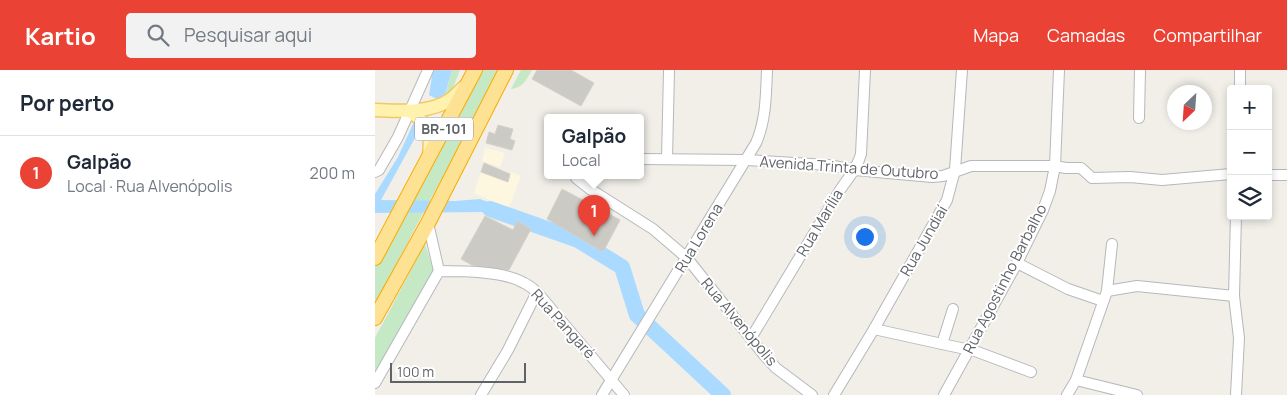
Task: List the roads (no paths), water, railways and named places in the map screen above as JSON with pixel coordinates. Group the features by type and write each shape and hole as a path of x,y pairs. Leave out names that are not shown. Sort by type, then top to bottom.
{"highway":[{"name":"BR-101","path":"375,258 475,70"},
{"name":"BR-101","path":"375,318 427,223 506,70"}],"main road":[{"path":"375,110 419,113 451,99 468,82"},
{"path":"419,113 430,133 429,158"}],"street":[{"path":"375,172 379,170 398,137 419,113 428,70"},
{"path":"667,159 669,70"},
{"name":"Rua Lorena","path":"602,395 687,258 762,131 765,113 767,70"},
{"name":"Rua Marília","path":"751,338 840,190 855,170 861,154 865,70"},
{"name":"Rua Jundiaí","path":"834,395 875,329 947,200 955,170 962,70"},
{"name":"Rua Agostinho Barbalho","path":"944,395 1017,263 1043,210 1055,166 1059,70"},
{"path":"1139,118 1140,70"},
{"path":"1240,70 1241,85"},
{"name":"Avenida Trinta de Outubro","path":"644,159 746,160 828,165 855,170 932,177 943,176 955,170 971,166 1055,166 1081,168 1092,178 1130,177 1162,180 1227,174"},
{"path":"1272,175 1287,176"},
{"name":"Rua Alvenópolis","path":"577,179 653,229 687,258 776,368 812,395"},
{"path":"1236,220 1234,296 1239,338 1236,395"},
{"path":"375,383 439,271 427,223"},
{"path":"1067,395 1076,380 1105,296 1112,244"},
{"path":"1017,263 1068,288 1105,296 1137,286 1234,296"},
{"name":"Rua Pangaré","path":"439,271 469,271 503,276 523,282 537,292 624,395"},
{"path":"481,395 508,350 537,292"},
{"path":"942,344 953,309"},
{"path":"875,329 969,350 1031,372"},
{"path":"1076,380 1137,395"}],"water":[{"path":"433,70 452,70 443,102 429,95"},
{"path":"413,124 423,128 415,138 381,200 455,201 480,199 514,212 509,219 486,212 375,213 375,194 398,157"}],"waterway":[{"path":"490,209 578,240 622,267 637,315 723,395"}],"place":[{"name":"Galpão","path":"594,236"}]}
